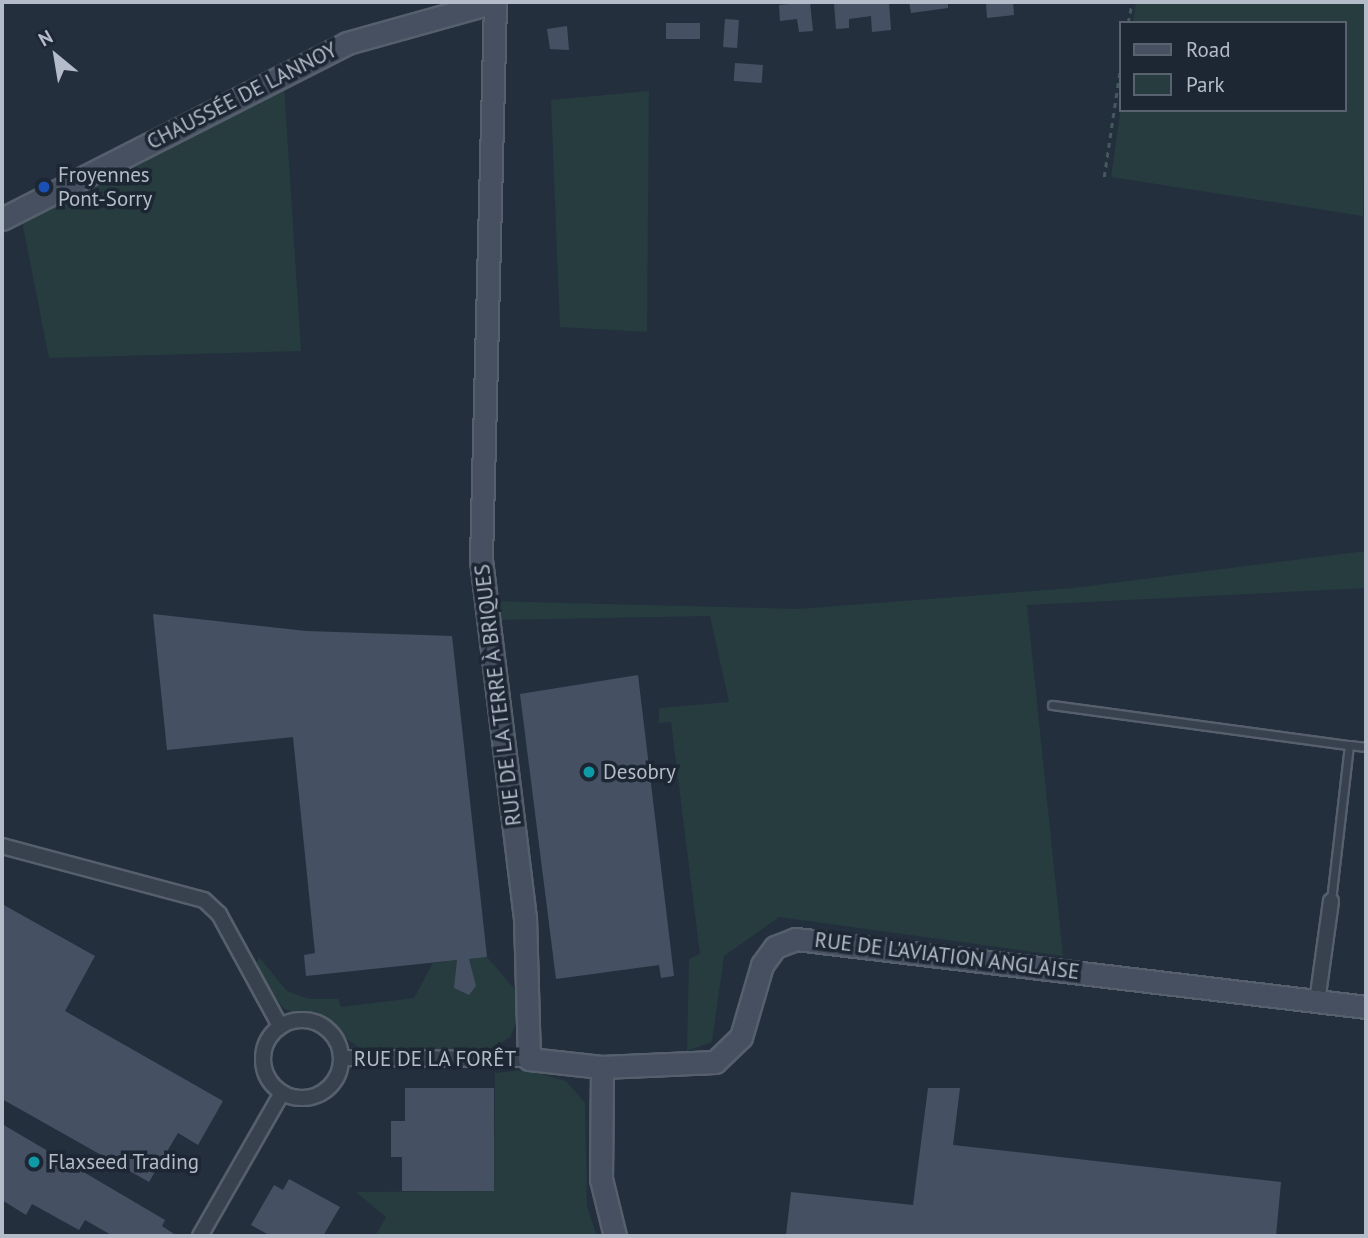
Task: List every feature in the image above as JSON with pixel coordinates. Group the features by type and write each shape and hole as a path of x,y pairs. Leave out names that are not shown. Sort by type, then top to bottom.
{"main road":[{"name":"CHAUSSÉE DE LANNOY","path":"2,219 347,43 495,2"},
{"name":"RUE DE LA TERRE À BRIQUES","path":"495,2 481,560 525,917 529,1059"},
{"name":"RUE DE L'AVIATION ANGLAISE","path":"601,1067 715,1062 741,1037 762,965 775,947 796,939 1366,1007"},
{"path":"529,1059 601,1067 601,1179 615,1236"}],"street":[{"path":"2,846 204,900 219,914 280,1026"},
{"path":"1317,1002 1331,901"},
{"path":"303,1020 325,1028 341,1058 326,1089 305,1098 282,1093 267,1077 263,1054 280,1026 303,1020"},
{"name":"RUE DE LA FORÊT","path":"341,1058 529,1059"},
{"path":"200,1236 282,1093"}],"lane":[{"path":"1052,705 1366,747"},
{"path":"1331,901 1349,745"}],"path":[{"path":"1128,21 1132,2"},
{"path":"1104,177 1120,70"},
{"path":"1366,207 1366,226"}],"green space":[{"path":"1136,2 1366,2 1363,216 1111,177 1120,112 1347,112 1347,21 1133,21"},
{"path":"284,85 301,351 49,358 22,221"},
{"path":"649,91 647,332 560,327 551,100"},
{"path":"1366,551 1366,588 1027,605 1063,956 779,917 724,956 712,1042 687,1051 689,959 700,954 671,722 659,723 659,708 729,702 710,616 495,620 492,601 798,609 1073,588"},
{"path":"259,957 287,991 309,999 338,999 341,1007 414,998 433,963 457,960 470,970 469,959 487,957 517,992 516,1023 510,1037 484,1054 362,1050 328,1025 284,1009 261,980 255,967"},
{"path":"525,1070 566,1081 585,1103 587,1207 597,1236 375,1236 386,1217 356,1192 494,1191 495,1073"}],"building":[{"path":"810,2 813,31 799,32 797,19 780,21 779,5"},
{"path":"889,2 891,30 872,32 871,16 849,19 849,28 836,29 834,3"},
{"path":"909,2 948,2 948,8 911,13"},
{"path":"986,2 1013,2 1014,15 987,18"},
{"path":"725,19 739,20 737,48 723,47"},
{"path":"666,23 700,23 700,39 666,39"},
{"path":"567,26 569,50 550,49 547,29"},
{"path":"735,63 763,65 762,83 734,81"},
{"path":"153,614 306,631 452,636 487,957 469,959 476,986 469,995 454,988 457,960 306,976 304,955 315,953 293,737 167,750"},
{"name":"Desobry","path":"638,675 674,976 661,978 659,965 556,979 520,694"},
{"path":"2,904 95,956 65,1011 223,1101 198,1145 178,1133 149,1182 2,1099"},
{"path":"405,1088 494,1088 494,1191 402,1191 402,1157 391,1157 391,1121 405,1121"},
{"path":"928,1088 960,1088 953,1145 1281,1182 1276,1236 786,1235 791,1192 913,1205"},
{"name":"Flaxseed Trading","path":"2,1124 165,1220 162,1226 177,1236 113,1236 85,1220 79,1230 32,1204 26,1215 2,1200"},
{"path":"289,1179 340,1207 323,1236 271,1236 251,1225 274,1185 283,1190"}],"place":[{"name":"Froyennes Pont-Sorry","path":"44,187"},
{"name":"Desobry","path":"589,772"},
{"name":"Flaxseed Trading","path":"34,1162"}]}
